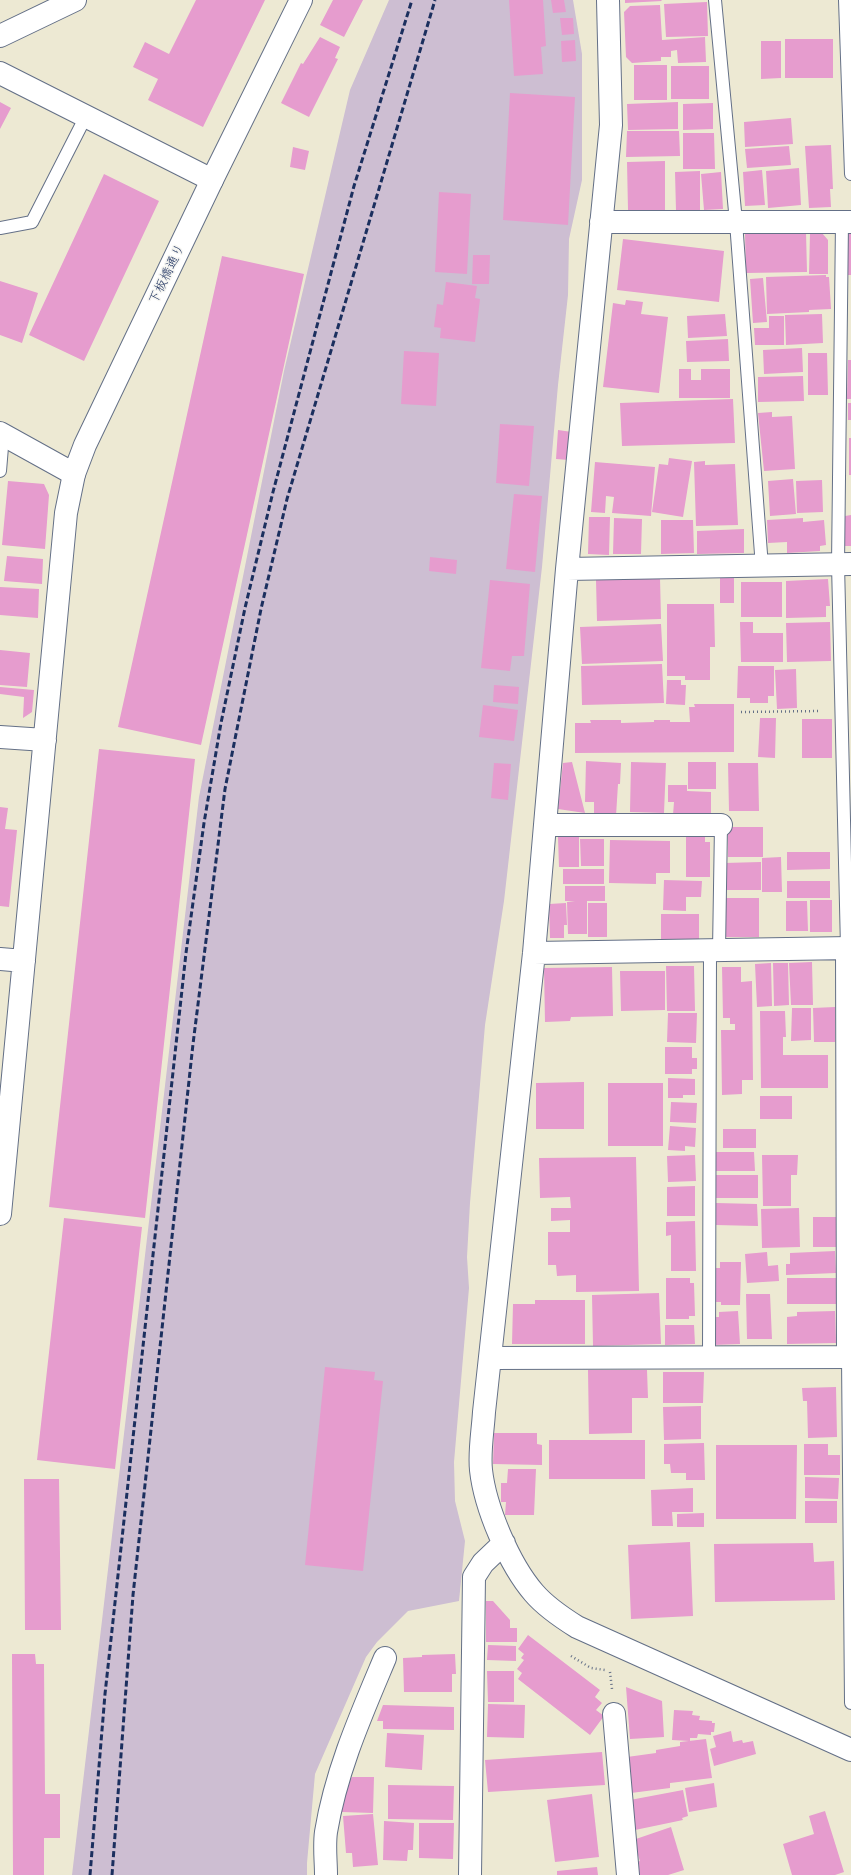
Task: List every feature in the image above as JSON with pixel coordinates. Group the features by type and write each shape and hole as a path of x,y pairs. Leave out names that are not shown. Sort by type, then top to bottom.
{"street":[{"path":"0,36 74,0"},
{"name":"下板橋通り","path":"0,1214 66,513 74,474 85,445 212,180 302,0"},
{"path":"608,0 611,125 567,569 534,953 484,1412 481,1469 490,1512 513,1562 533,1592 554,1613 577,1627 851,1750"},
{"path":"0,73 212,180"},
{"path":"601,222 847,222"},
{"path":"2,434 74,474"},
{"path":"567,569 762,567 845,564"},
{"path":"0,737 45,740"},
{"path":"545,825 721,825"},
{"path":"490,1358 849,1357 849,948 534,953"},
{"path":"0,959 24,961"},
{"path":"470,1875 474,1577 483,1563 504,1543"},
{"path":"326,1875 326,1834 337,1784 356,1724 385,1658"},
{"path":"614,1714 628,1875"}],"lane":[{"path":"715,0 736,222 762,567"},
{"path":"845,0 851,174"},
{"path":"0,228 32,222 86,116"},
{"path":"847,222 845,564 842,711 849,948"},
{"path":"0,471 2,434"},
{"path":"709,1357 715,950 721,825"},
{"path":"849,1357 851,1702"}],"path":[{"path":"741,712 842,711"}],"shaded area":[{"path":"389,0 573,0 582,54 582,180 569,239 568,295 558,385 542,567 504,901 485,1025 470,1203 467,1257 469,1288 454,1462 455,1501 465,1541 459,1601 408,1611 377,1642 366,1657 315,1774 307,1875 72,1875 199,797 284,371 350,90"}],"building":[{"path":"196,0 265,0 203,127 148,100 158,79 133,67 145,42 169,54"},
{"path":"333,0 363,0 344,37 320,25"},
{"path":"509,0 543,0 546,46 541,47 543,74 514,76"},
{"path":"551,0 564,0 566,12 553,13"},
{"path":"625,0 661,0 662,1 625,3"},
{"path":"707,2 708,36 666,37 664,4"},
{"path":"660,5 662,40 705,37 706,62 678,63 677,50 671,51 671,57 661,57 661,61 632,63 626,57 624,12 630,6"},
{"path":"560,18 573,18 574,34 562,35"},
{"path":"320,37 340,47 335,58 338,59 309,117 281,103 301,63 303,64"},
{"path":"785,39 833,39 833,78 785,78"},
{"path":"575,40 576,61 562,62 561,41"},
{"path":"761,41 781,41 781,78 761,79"},
{"path":"634,65 667,65 667,100 634,100"},
{"path":"671,66 709,66 709,99 671,99"},
{"path":"510,93 575,97 568,225 503,220"},
{"path":"0,102 11,108 0,129"},
{"path":"678,102 678,129 628,130 627,104"},
{"path":"713,103 713,129 683,130 683,104"},
{"path":"791,118 793,144 745,147 744,122"},
{"path":"627,131 679,131 680,156 626,157"},
{"path":"683,133 714,133 715,169 683,169"},
{"path":"831,145 833,189 830,189 831,207 809,208 805,146"},
{"path":"789,146 791,165 747,168 745,149"},
{"path":"293,147 309,151 305,170 290,167"},
{"path":"665,161 665,210 628,210 627,162"},
{"path":"799,168 801,205 768,208 766,171"},
{"path":"762,170 765,205 745,206 743,172"},
{"path":"700,171 700,210 676,211 675,172"},
{"path":"721,172 723,209 704,210 701,174"},
{"path":"104,174 159,201 84,361 29,335"},
{"path":"439,192 471,194 467,274 435,272"},
{"path":"806,232 807,272 746,273 745,234"},
{"path":"810,233 822,233 828,240 828,274 809,274"},
{"path":"845,233 851,233 851,275 846,275"},
{"path":"623,239 724,251 719,302 617,290"},
{"path":"473,255 490,255 489,284 472,284"},
{"path":"222,256 304,274 201,745 118,727"},
{"path":"826,275 826,277 829,277 831,309 809,310 809,312 767,314 766,277"},
{"path":"763,278 767,322 753,323 750,279"},
{"path":"0,281 38,293 22,343 0,335"},
{"path":"446,282 477,286 475,298 480,299 475,342 440,338 441,328 434,327 437,304 443,305"},
{"path":"626,300 643,302 641,314 668,317 659,393 603,387 613,303 625,305"},
{"path":"725,314 727,336 688,338 687,316"},
{"path":"822,314 823,343 786,345 785,315"},
{"path":"769,316 784,316 784,345 755,345 754,328 769,328"},
{"path":"728,339 729,361 687,362 686,341"},
{"path":"802,348 803,372 764,374 763,350"},
{"path":"404,351 439,353 436,406 401,404"},
{"path":"808,353 827,353 828,395 808,395"},
{"path":"848,360 851,360 851,399 847,399"},
{"path":"679,369 691,369 691,380 701,380 701,369 730,369 730,398 679,398"},
{"path":"803,376 804,401 758,402 758,377"},
{"path":"733,399 735,443 622,446 620,403"},
{"path":"848,403 851,403 851,420 848,420"},
{"path":"772,412 772,417 792,416 795,469 764,471 758,413"},
{"path":"500,424 534,426 529,486 496,483"},
{"path":"558,430 572,432 569,460 556,459"},
{"path":"849,438 851,438 851,475 849,475"},
{"path":"669,458 692,461 683,517 652,512 659,464 668,465"},
{"path":"705,461 705,465 735,464 738,525 696,526 694,462"},
{"path":"595,462 655,467 651,516 612,513 614,497 606,496 605,513 591,512"},
{"path":"793,479 796,514 770,516 768,481"},
{"path":"822,480 823,512 797,513 796,481"},
{"path":"8,481 44,484 49,495 45,549 2,545"},
{"path":"514,494 542,496 535,572 506,569"},
{"path":"851,515 851,546 845,546 845,516"},
{"path":"589,517 610,517 609,555 588,554"},
{"path":"614,518 642,519 641,554 613,554"},
{"path":"803,518 803,522 824,520 826,545 820,546 820,551 787,553 787,542 768,543 767,520"},
{"path":"661,520 693,520 694,553 661,554"},
{"path":"744,529 744,553 697,554 697,531"},
{"path":"7,556 43,559 42,584 4,581"},
{"path":"430,557 457,560 456,574 429,571"},
{"path":"720,577 734,578 734,603 720,603"},
{"path":"660,578 661,619 597,621 596,580"},
{"path":"828,579 830,606 826,606 826,617 786,618 786,581"},
{"path":"490,580 530,584 524,656 512,656 510,671 481,668"},
{"path":"741,582 782,582 782,617 741,617"},
{"path":"0,587 39,589 38,618 0,615"},
{"path":"667,604 714,604 715,647 710,647 710,680 685,680 685,676 667,676"},
{"path":"740,622 753,622 753,633 783,633 783,662 741,662"},
{"path":"830,622 831,661 787,662 786,623"},
{"path":"661,624 663,661 582,664 580,627"},
{"path":"0,650 30,653 27,687 0,685"},
{"path":"662,664 664,703 582,705 581,666"},
{"path":"738,666 774,666 774,696 768,696 768,703 750,703 750,698 737,698"},
{"path":"796,669 797,708 777,709 775,670"},
{"path":"667,680 681,680 681,685 686,685 685,705 666,704"},
{"path":"494,685 519,687 518,704 493,702"},
{"path":"0,687 34,690 32,712 23,718 24,697 0,694"},
{"path":"694,704 734,704 734,752 575,753 575,723 591,723 590,720 621,720 621,723 654,722 654,720 690,722 689,707 695,707"},
{"path":"483,705 518,710 514,741 479,737"},
{"path":"760,718 776,718 775,758 758,757"},
{"path":"802,719 832,719 832,758 802,758"},
{"path":"99,749 195,759 145,1218 49,1207"},
{"path":"586,761 621,763 616,816 594,815 594,802 585,802"},
{"path":"572,762 585,813 558,809 563,763"},
{"path":"631,762 666,763 664,813 630,812"},
{"path":"688,762 716,762 716,789 688,789"},
{"path":"494,763 511,764 508,800 491,798"},
{"path":"728,763 758,763 759,811 729,811"},
{"path":"668,785 687,785 687,791 711,792 711,816 673,815 674,802 668,802"},
{"path":"0,807 8,808 5,829 17,830 9,907 0,906"},
{"path":"728,827 763,827 763,857 728,857"},
{"path":"686,834 705,834 705,842 710,842 710,877 686,877"},
{"path":"579,836 579,867 559,867 558,837"},
{"path":"580,839 604,839 604,866 581,866"},
{"path":"610,840 670,841 670,873 656,873 656,884 609,883"},
{"path":"787,852 830,852 830,869 787,870"},
{"path":"781,857 782,892 762,892 762,858"},
{"path":"761,862 761,890 725,890 724,863"},
{"path":"563,869 604,869 604,884 563,884"},
{"path":"664,880 702,881 701,897 686,897 686,911 663,910"},
{"path":"787,881 830,881 830,898 787,898"},
{"path":"565,886 605,886 605,901 587,901 587,934 568,934 567,902 575,901 565,901"},
{"path":"724,898 759,898 759,937 724,937"},
{"path":"810,900 832,900 832,932 810,932"},
{"path":"786,901 807,901 808,931 786,931"},
{"path":"566,903 567,925 564,925 564,938 550,938 549,904"},
{"path":"588,903 607,903 607,937 588,937"},
{"path":"661,914 699,914 699,940 661,940"},
{"path":"812,962 813,1005 791,1005 789,963"},
{"path":"771,963 772,1006 757,1007 755,964"},
{"path":"773,963 788,963 789,1005 774,1006"},
{"path":"666,966 694,966 695,1011 667,1011"},
{"path":"612,967 613,1016 571,1017 570,1021 545,1022 544,968"},
{"path":"722,967 741,967 741,982 752,981 753,1080 742,1080 742,1094 722,1095 721,1030 735,1030 735,1024 730,1024 730,1018 723,1018"},
{"path":"620,971 665,971 665,1010 621,1011"},
{"path":"835,1007 835,1042 814,1042 813,1008"},
{"path":"792,1008 811,1008 811,1040 791,1041"},
{"path":"760,1011 785,1011 786,1037 783,1037 783,1055 828,1055 828,1088 761,1088"},
{"path":"668,1013 697,1013 696,1043 667,1042"},
{"path":"665,1047 692,1047 692,1058 697,1058 697,1069 692,1069 692,1074 665,1074"},
{"path":"668,1078 695,1079 695,1095 683,1095 683,1098 668,1098"},
{"path":"584,1082 584,1129 536,1129 536,1083"},
{"path":"608,1083 663,1083 663,1146 608,1146"},
{"path":"760,1096 792,1096 792,1119 760,1119"},
{"path":"671,1102 697,1103 696,1123 670,1122"},
{"path":"670,1126 696,1128 695,1147 685,1146 685,1151 668,1150"},
{"path":"723,1129 756,1129 756,1148 723,1148"},
{"path":"716,1152 754,1152 755,1171 716,1171"},
{"path":"695,1155 696,1181 668,1182 667,1156"},
{"path":"762,1155 798,1155 797,1175 791,1175 791,1206 763,1206"},
{"path":"636,1157 639,1291 576,1292 576,1275 557,1276 556,1265 548,1265 548,1232 570,1232 570,1220 551,1221 551,1208 571,1208 570,1197 540,1198 539,1158"},
{"path":"715,1175 758,1175 758,1198 716,1198"},
{"path":"695,1186 695,1216 667,1216 667,1187"},
{"path":"716,1203 757,1204 758,1226 716,1225"},
{"path":"799,1208 800,1247 762,1248 761,1209"},
{"path":"813,1217 836,1217 837,1247 813,1247"},
{"path":"64,1218 142,1227 115,1469 37,1460"},
{"path":"695,1221 696,1271 671,1271 671,1235 666,1236 666,1222"},
{"path":"835,1251 836,1273 786,1275 786,1264 790,1264 790,1253"},
{"path":"767,1252 768,1266 778,1265 779,1281 747,1283 745,1254"},
{"path":"720,1262 741,1262 740,1305 721,1305 721,1302 714,1302 715,1268 720,1268"},
{"path":"666,1278 690,1278 690,1283 694,1283 695,1316 689,1316 689,1319 666,1319"},
{"path":"787,1278 836,1278 836,1304 787,1304"},
{"path":"659,1293 661,1344 593,1346 592,1295"},
{"path":"746,1294 770,1294 772,1339 747,1339"},
{"path":"535,1300 585,1300 585,1344 512,1344 513,1304 535,1304"},
{"path":"738,1311 740,1344 713,1345 712,1317 719,1317 719,1312"},
{"path":"835,1311 836,1343 787,1344 787,1317 797,1316 797,1312"},
{"path":"665,1325 694,1325 695,1344 665,1345"},
{"path":"325,1367 375,1372 374,1380 383,1381 363,1571 305,1565"},
{"path":"588,1370 647,1370 648,1398 632,1398 632,1433 589,1434"},
{"path":"663,1372 704,1372 703,1403 663,1403"},
{"path":"836,1387 837,1437 808,1438 807,1401 803,1401 802,1388"},
{"path":"701,1406 701,1439 664,1440 663,1407"},
{"path":"494,1433 537,1433 537,1444 542,1445 542,1465 493,1464"},
{"path":"549,1440 645,1440 645,1479 549,1479"},
{"path":"704,1443 705,1480 686,1480 686,1473 671,1473 670,1464 664,1464 664,1444"},
{"path":"804,1444 828,1444 828,1455 840,1455 840,1475 804,1475"},
{"path":"716,1445 797,1445 796,1519 716,1519"},
{"path":"508,1469 536,1469 534,1515 505,1515 506,1502 501,1502 501,1483 507,1483"},
{"path":"805,1477 839,1478 838,1499 805,1498"},
{"path":"24,1479 59,1479 61,1630 25,1630"},
{"path":"693,1488 693,1512 672,1512 673,1526 652,1526 651,1490"},
{"path":"805,1501 837,1501 837,1523 805,1523"},
{"path":"704,1513 704,1527 677,1527 677,1514"},
{"path":"690,1542 693,1616 631,1619 628,1545"},
{"path":"813,1543 814,1562 834,1561 835,1600 715,1602 714,1544"},
{"path":"486,1601 493,1601 510,1620 510,1628 517,1628 517,1642 486,1642"},
{"path":"528,1635 600,1690 595,1697 602,1703 596,1710 604,1716 590,1735 518,1679 522,1673 517,1669 524,1660 521,1658 524,1654 518,1649"},
{"path":"488,1645 516,1646 516,1661 487,1660"},
{"path":"12,1654 35,1654 36,1664 44,1664 45,1794 60,1794 60,1838 44,1838 44,1875 13,1875"},
{"path":"455,1654 456,1674 452,1674 452,1692 404,1692 403,1658 422,1657 422,1655"},
{"path":"487,1671 514,1671 514,1702 488,1702"},
{"path":"626,1687 662,1701 664,1737 630,1739"},
{"path":"488,1704 525,1705 524,1738 487,1737"},
{"path":"383,1705 454,1707 454,1730 383,1729 383,1721 377,1721"},
{"path":"674,1710 693,1711 692,1715 700,1716 699,1720 712,1721 712,1723 715,1723 714,1732 711,1732 711,1735 698,1734 697,1738 690,1738 690,1741 672,1740"},
{"path":"731,1731 733,1742 742,1740 743,1743 753,1741 756,1754 714,1766 710,1749 716,1747 713,1736"},
{"path":"387,1733 424,1735 422,1770 385,1767"},
{"path":"706,1739 712,1778 670,1783 670,1788 631,1793 627,1757 656,1753 656,1750 680,1746 680,1742"},
{"path":"602,1752 605,1785 488,1792 485,1760"},
{"path":"352,1777 374,1777 373,1813 342,1812 342,1796"},
{"path":"714,1783 717,1807 689,1812 685,1788"},
{"path":"388,1785 454,1786 453,1820 388,1819"},
{"path":"683,1790 688,1816 682,1818 683,1820 635,1830 630,1800"},
{"path":"592,1794 599,1857 555,1862 547,1800"},
{"path":"825,1811 844,1872 835,1875 792,1875 783,1844 814,1834 809,1816"},
{"path":"373,1814 378,1865 353,1867 352,1853 346,1853 343,1816"},
{"path":"384,1821 414,1823 413,1850 408,1850 407,1861 383,1860"},
{"path":"419,1823 454,1823 453,1859 419,1858"},
{"path":"671,1827 684,1870 668,1875 635,1875 634,1863 640,1861 633,1840"},
{"path":"597,1867 598,1875 557,1875 557,1871"}],"railway":[{"path":"90,1875 105,1694 186,953 204,823 221,723 245,608 273,492 354,186 412,0"},
{"path":"112,1875 133,1595 193,1044 225,789 261,609 287,499 435,0"}]}
